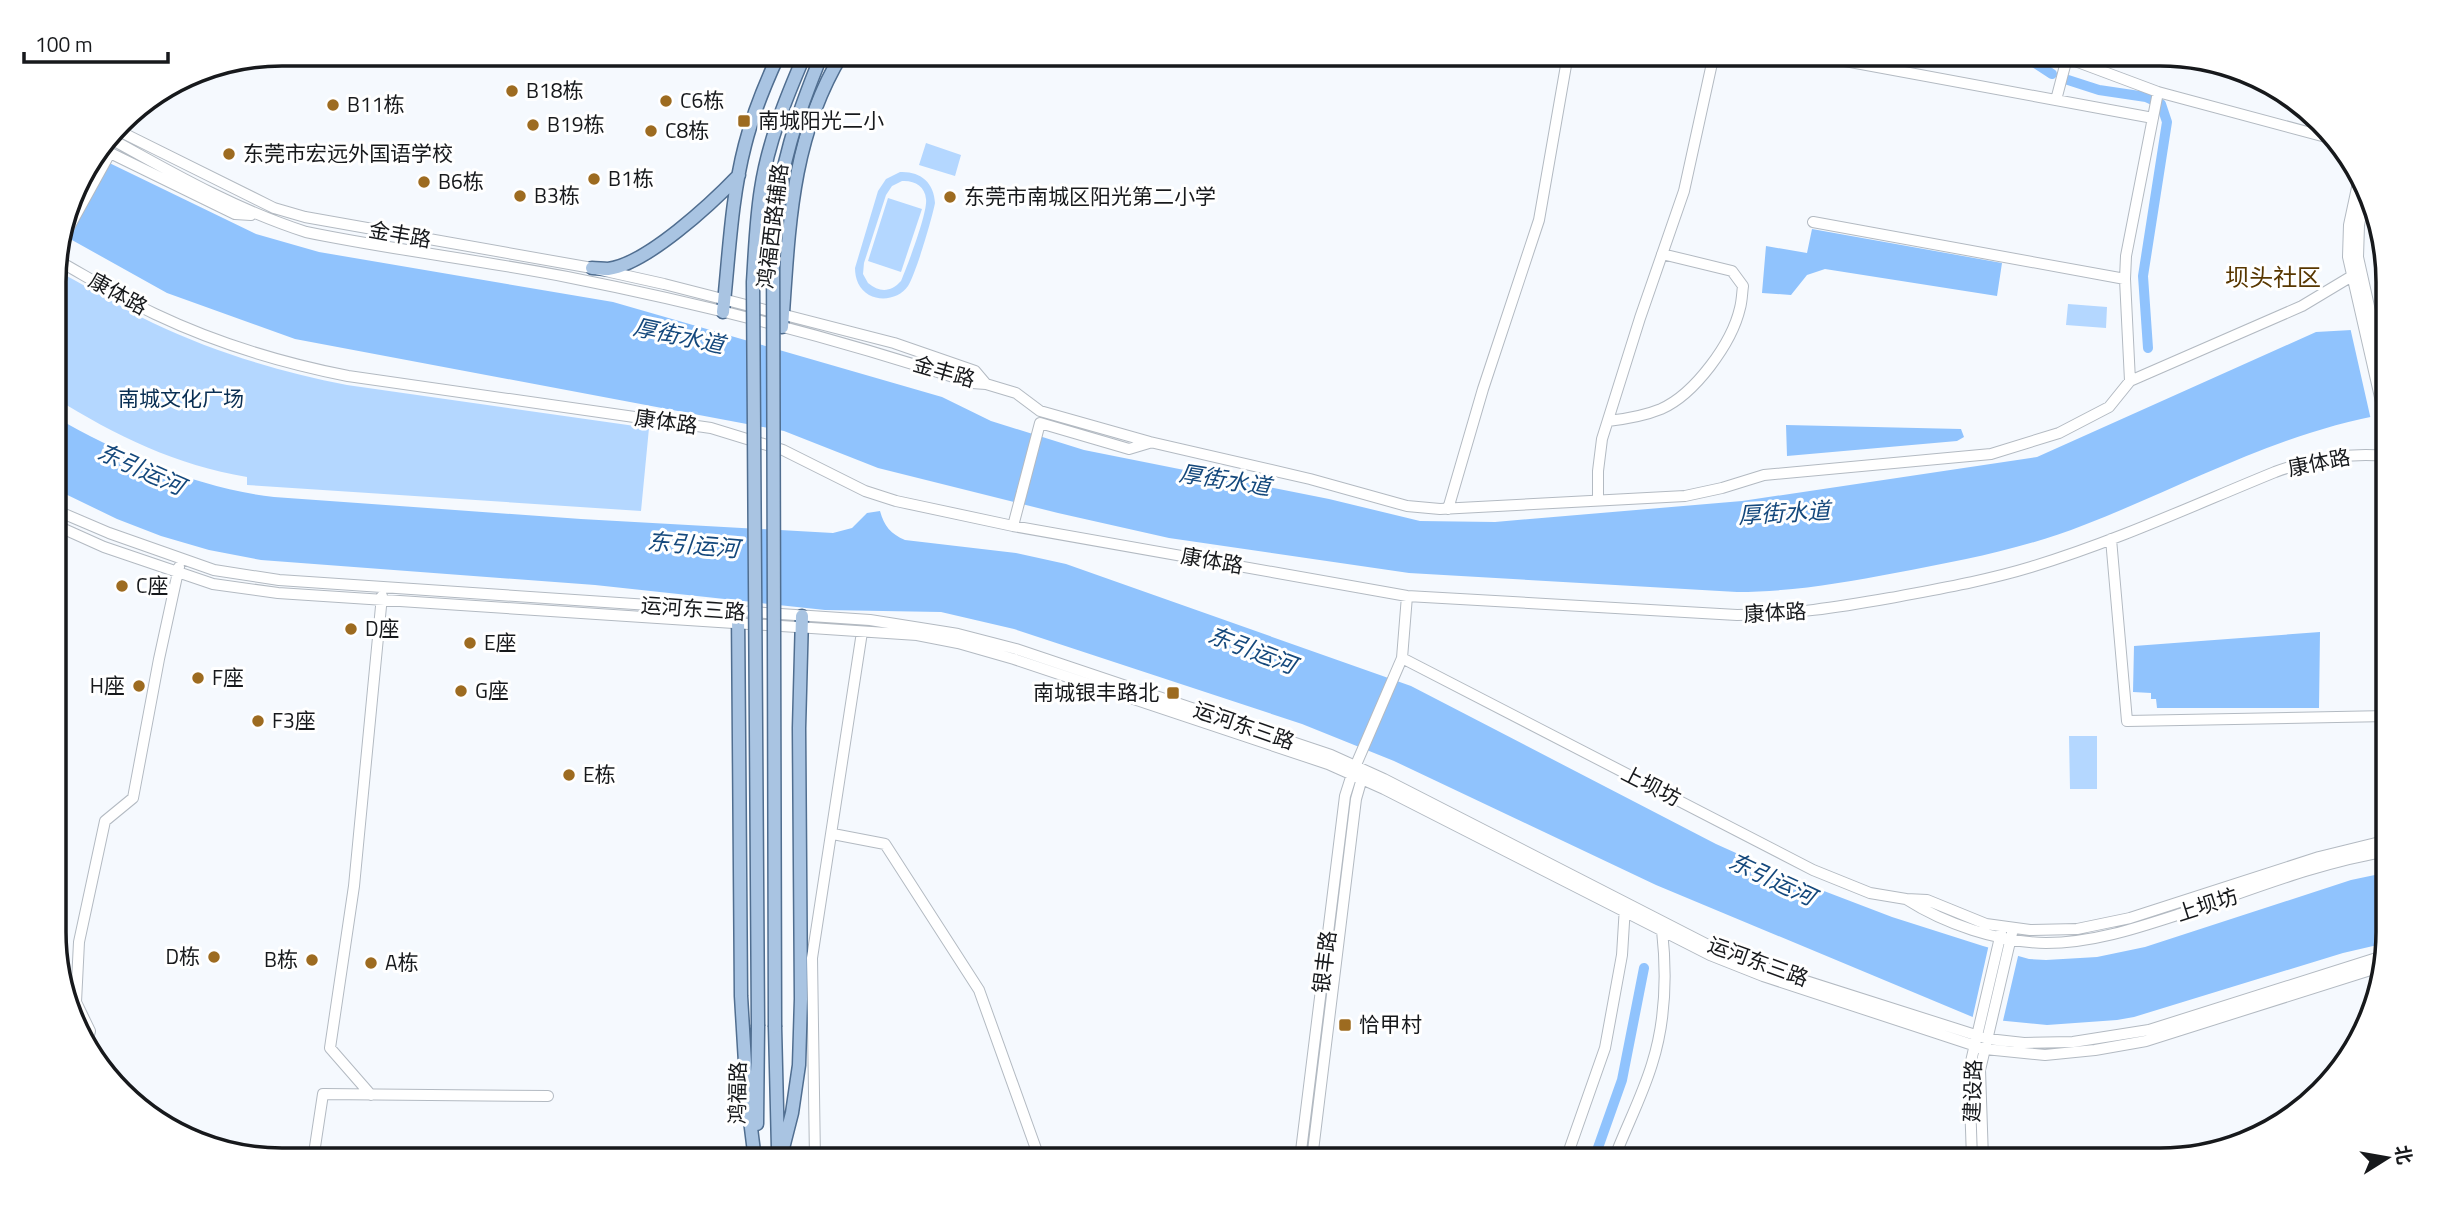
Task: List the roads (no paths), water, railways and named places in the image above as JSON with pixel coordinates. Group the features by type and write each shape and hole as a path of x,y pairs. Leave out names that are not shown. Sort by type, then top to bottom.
{"main road":[{"name":"鸿福西路辅路","path":"724,306 744,148 760,95 773,67"},
{"name":"鸿福路","path":"756,1148 755,245 761,187 769,148 799,67"},
{"name":"鸿福路","path":"779,1148 775,1027 773,234 778,188 786,151 817,67"},
{"name":"鸿福西路辅路","path":"782,320 797,165 815,111 836,67"},
{"path":"592,268 609,269 644,253 681,228 740,174"},
{"path":"739,618 742,1010 746,1085 754,1148"},
{"path":"782,1148 792,1113 799,1065 799,728 802,621"}],"street":[{"path":"1448,509 1483,389 1539,220 1566,66"},
{"path":"1598,499 1602,439 1684,191 1711,66"},
{"path":"1873,66 2152,118"},
{"path":"2056,100 2065,66"},
{"path":"2089,66 2158,92 2318,135"},
{"path":"2158,92 2126,256 2130,381 2302,306 2352,276"},
{"name":"金丰路","path":"126,135 274,208 339,224 592,268 782,320 972,383 986,384 1016,393 1041,411 1150,442 1310,479 1407,506 1448,509 1685,496 1765,475 1992,453 2059,433 2109,407 2130,381"},
{"name":"金丰路","path":"118,143 183,180 258,215 306,232 724,306"},
{"path":"110,153 235,214 258,215"},
{"path":"2356,192 2349,225 2348,257 2376,350"},
{"path":"2362,207 2358,257 2361,299 2376,373"},
{"path":"1813,222 2125,279"},
{"path":"1608,421 1630,419 1663,408 1695,385 1724,344 1740,308 1743,286 1732,271 1662,254"},
{"name":"康体路","path":"67,266 155,314 203,335 278,360 348,376 711,428 783,450 880,497 1013,526 1407,596 1715,614 1780,614 1844,606 1975,581 2050,561 2112,539 2289,467 2333,457 2376,456"},
{"path":"1013,526 1040,423 1129,449 1150,442"},
{"name":"运河东三路","path":"67,515 214,570 279,580 739,618"},
{"name":"运河东三路","path":"67,530 104,547 213,584 265,591 382,600 739,618 870,620 958,634 1016,649 1331,755 1357,773 1625,907 1712,947 1981,1043 2047,1044 2149,1030 2375,959"},
{"path":"2112,539 2127,721 2376,716"},
{"path":"76,992 79,942 105,821 133,798 181,559"},
{"path":"371,1095 330,1048 354,886 383,588"},
{"path":"1357,773 1402,658 1407,596"},
{"name":"运河东三路","path":"802,621 862,632 917,635 958,643 1014,659 1357,773"},
{"path":"815,1148 812,958 862,632"},
{"name":"上坝坊","path":"1402,658 1813,870 1870,893 1906,899 1935,915 1985,934 2048,943 2103,936 2318,869 2376,854"},
{"name":"银丰路","path":"1302,1147 1345,796 1357,773"},
{"name":"银丰路","path":"1314,1147 1357,773"},
{"path":"832,834 885,844 979,990 1036,1148"},
{"name":"上坝坊","path":"2006,937 2104,925 2319,857 2376,843"},
{"path":"1570,1147 1605,1048 1622,954 1625,907"},
{"name":"运河东三路","path":"1625,907 1710,956 1763,976 1981,1043 2045,1055 2121,1047 2146,1041 2373,970"},
{"path":"1619,1147 1644,1087 1659,1036 1665,983 1662,930"},
{"name":"建设路","path":"1972,1147 1969,1070 1981,1043 2006,937"},
{"name":"建设路","path":"1981,1043 1979,1086 1982,1147"},
{"path":"315,1148 323,1094 548,1096"}],"water":[{"name":"厚街水道","path":"105,161 256,234 319,252 613,302 942,397 991,421 1084,450 1329,499 1420,521 1495,522 1742,501 2037,457 2316,332 2376,329 2376,416 2308,433 2084,525 2014,548 1836,583 1797,589 1737,592 1409,573 1169,538 878,468 784,431 295,339 167,293 71,240 83,200"},
{"path":"1812,229 2002,263 1997,296 1825,269 1807,275 1791,295 1762,293 1766,246 1807,253"},
{"name":"东引运河","path":"67,423 133,457 189,478 245,493 274,497 581,519 833,533 852,528 867,513 880,511 889,529 905,540 1016,553 1066,564 1411,686 1716,844 1803,883 1892,917 1983,946 2029,959 2097,957 2145,947 2351,880 2376,875 2376,945 2134,1017 2047,1025 1975,1018 1656,885 1394,761 1302,724 1014,629 941,612 825,610 595,585 261,560 209,550 117,519 67,495"},
{"path":"1786,425 1961,429 1964,437 1957,441 1787,456"},
{"path":"2320,632 2319,708 2157,708 2156,699 2151,699 2151,693 2133,692 2134,646"}],"waterway":[{"path":"2040,66 2052,74"},
{"path":"2068,80 2099,90 2146,97 2161,104 2167,122 2143,276 2148,348"},
{"path":"1598,1147 1622,1080 1644,968"}],"place":[{"name":"B18栋","path":"512,91"},
{"name":"C6栋","path":"666,101"},
{"name":"B11栋","path":"333,105"},
{"name":"南城阳光二小","path":"744,121"},
{"name":"B19栋","path":"533,125"},
{"name":"C8栋","path":"651,131"},
{"name":"东莞市宏远外国语学校","path":"229,154"},
{"name":"B1栋","path":"594,179"},
{"name":"B6栋","path":"424,182"},
{"name":"B3栋","path":"520,196"},
{"name":"东莞市南城区阳光第二小学","path":"950,197"},
{"name":"C座","path":"122,586"},
{"name":"D座","path":"351,629"},
{"name":"E座","path":"470,643"},
{"name":"F座","path":"198,678"},
{"name":"H座","path":"139,686"},
{"name":"G座","path":"461,691"},
{"name":"南城银丰路北","path":"1173,693"},
{"name":"F3座","path":"258,721"},
{"name":"E栋","path":"569,775"},
{"name":"D栋","path":"214,957"},
{"name":"B栋","path":"312,960"},
{"name":"A栋","path":"371,963"},
{"name":"恰甲村","path":"1345,1025"}],"district":[{"name":"坝头社区","path":"2273,278"}],"park label":[{"name":"南城文化广场","path":"181,399"}]}
